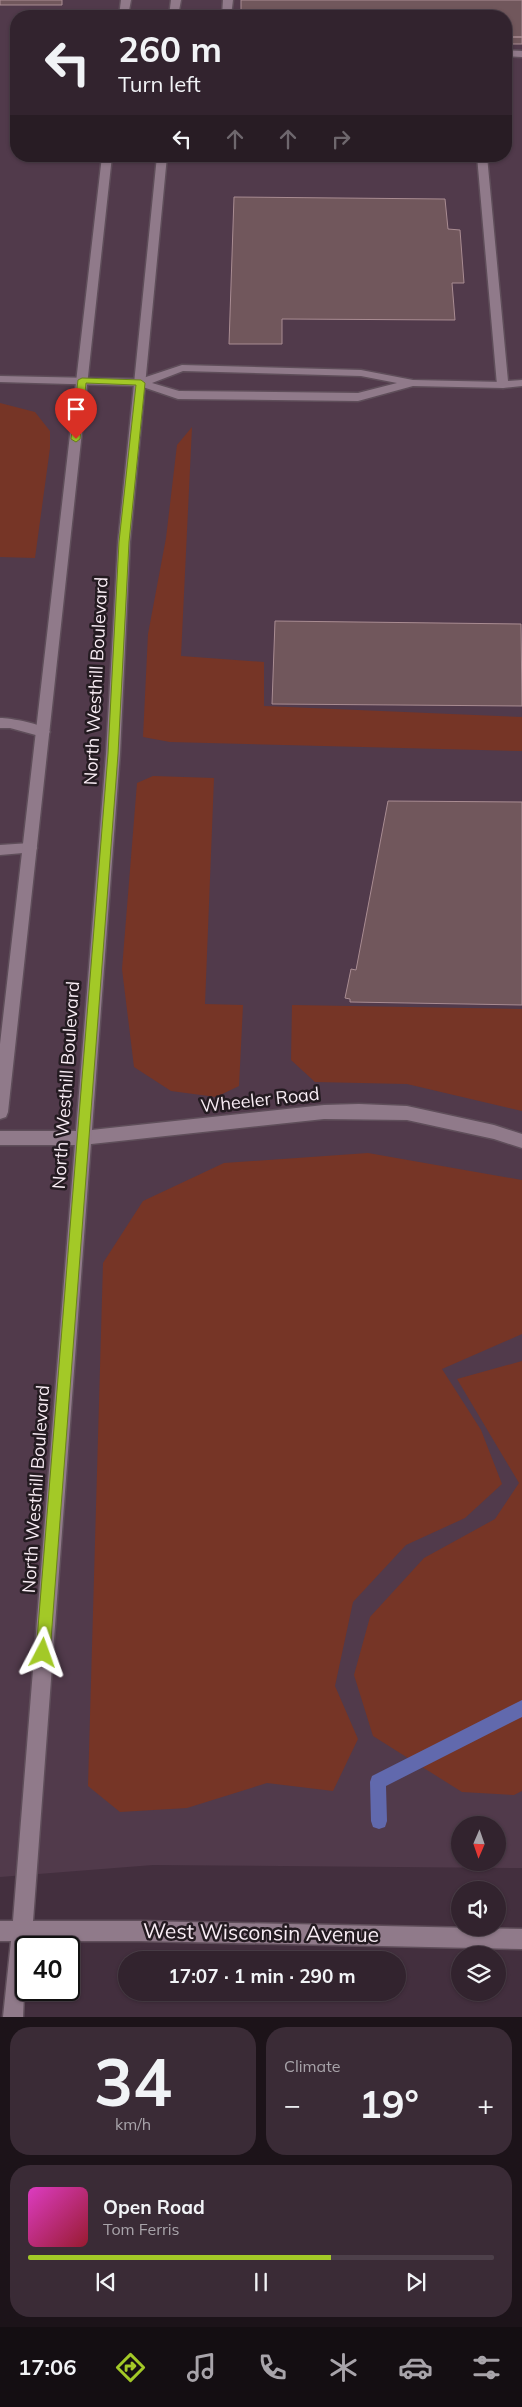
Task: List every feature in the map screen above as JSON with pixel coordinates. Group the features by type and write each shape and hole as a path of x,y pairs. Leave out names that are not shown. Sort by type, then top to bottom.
{"street":[{"path":"0,1112 106,162"},
{"name":"North Westhill Boulevard","path":"13,2017 22,1930 113,754 124,542 161,162"},
{"path":"483,162 503,385"},
{"path":"141,383 182,368 361,373 413,383 503,385 522,383"},
{"path":"0,379 141,383 178,395 349,397 358,397 413,383"},
{"path":"0,723 43,732"},
{"path":"0,850 30,848"},
{"name":"Wheeler Road","path":"0,1138 82,1138 324,1112 360,1111 407,1113 494,1132 522,1142"},
{"name":"West Wisconsin Avenue","path":"0,1931 522,1939"}],"shaded area":[{"path":"0,0 522,0 522,1868 506,1868 506,1816 451,1816 451,1867 153,1865 0,1877"},
{"path":"0,403 35,412 50,431 50,448 35,558 0,557"},
{"path":"192,427 181,656 264,662 264,706 522,717 522,751 170,742 143,737 148,634 166,538 177,445"},
{"path":"153,776 214,778 205,1004 243,1005 239,1086 216,1097 171,1091 134,1067 122,969 137,783"},
{"path":"292,1005 522,1009 522,1111 407,1084 315,1082 291,1060"},
{"path":"368,1153 522,1180 522,1334 442,1369 481,1430 502,1484 465,1518 406,1545 353,1602 335,1686 358,1739 333,1791 267,1783 187,1808 120,1812 88,1786 103,1263 143,1201 224,1163"},
{"path":"522,1361 522,1791 514,1795 462,1792 373,1736 354,1675 370,1617 424,1558 495,1519 519,1483 457,1379"}],"building":[{"path":"0,0 62,0 62,5 0,5"},
{"path":"241,0 522,0 522,37 512,37 512,10 241,10"},
{"path":"512,37 522,37 522,44 512,44"},
{"path":"234,197 445,199 448,229 460,230 464,283 452,283 455,320 282,319 282,344 229,344"},
{"path":"275,621 521,624 522,706 272,704"},
{"path":"388,801 522,802 522,1005 350,1002 350,999 345,998 351,969 356,970"}],"waterway":[{"path":"379,1821 378,1782 522,1708"}],"route":[{"path":"43,1653 113,754 124,542 141,383 82,380 76,439"}]}
